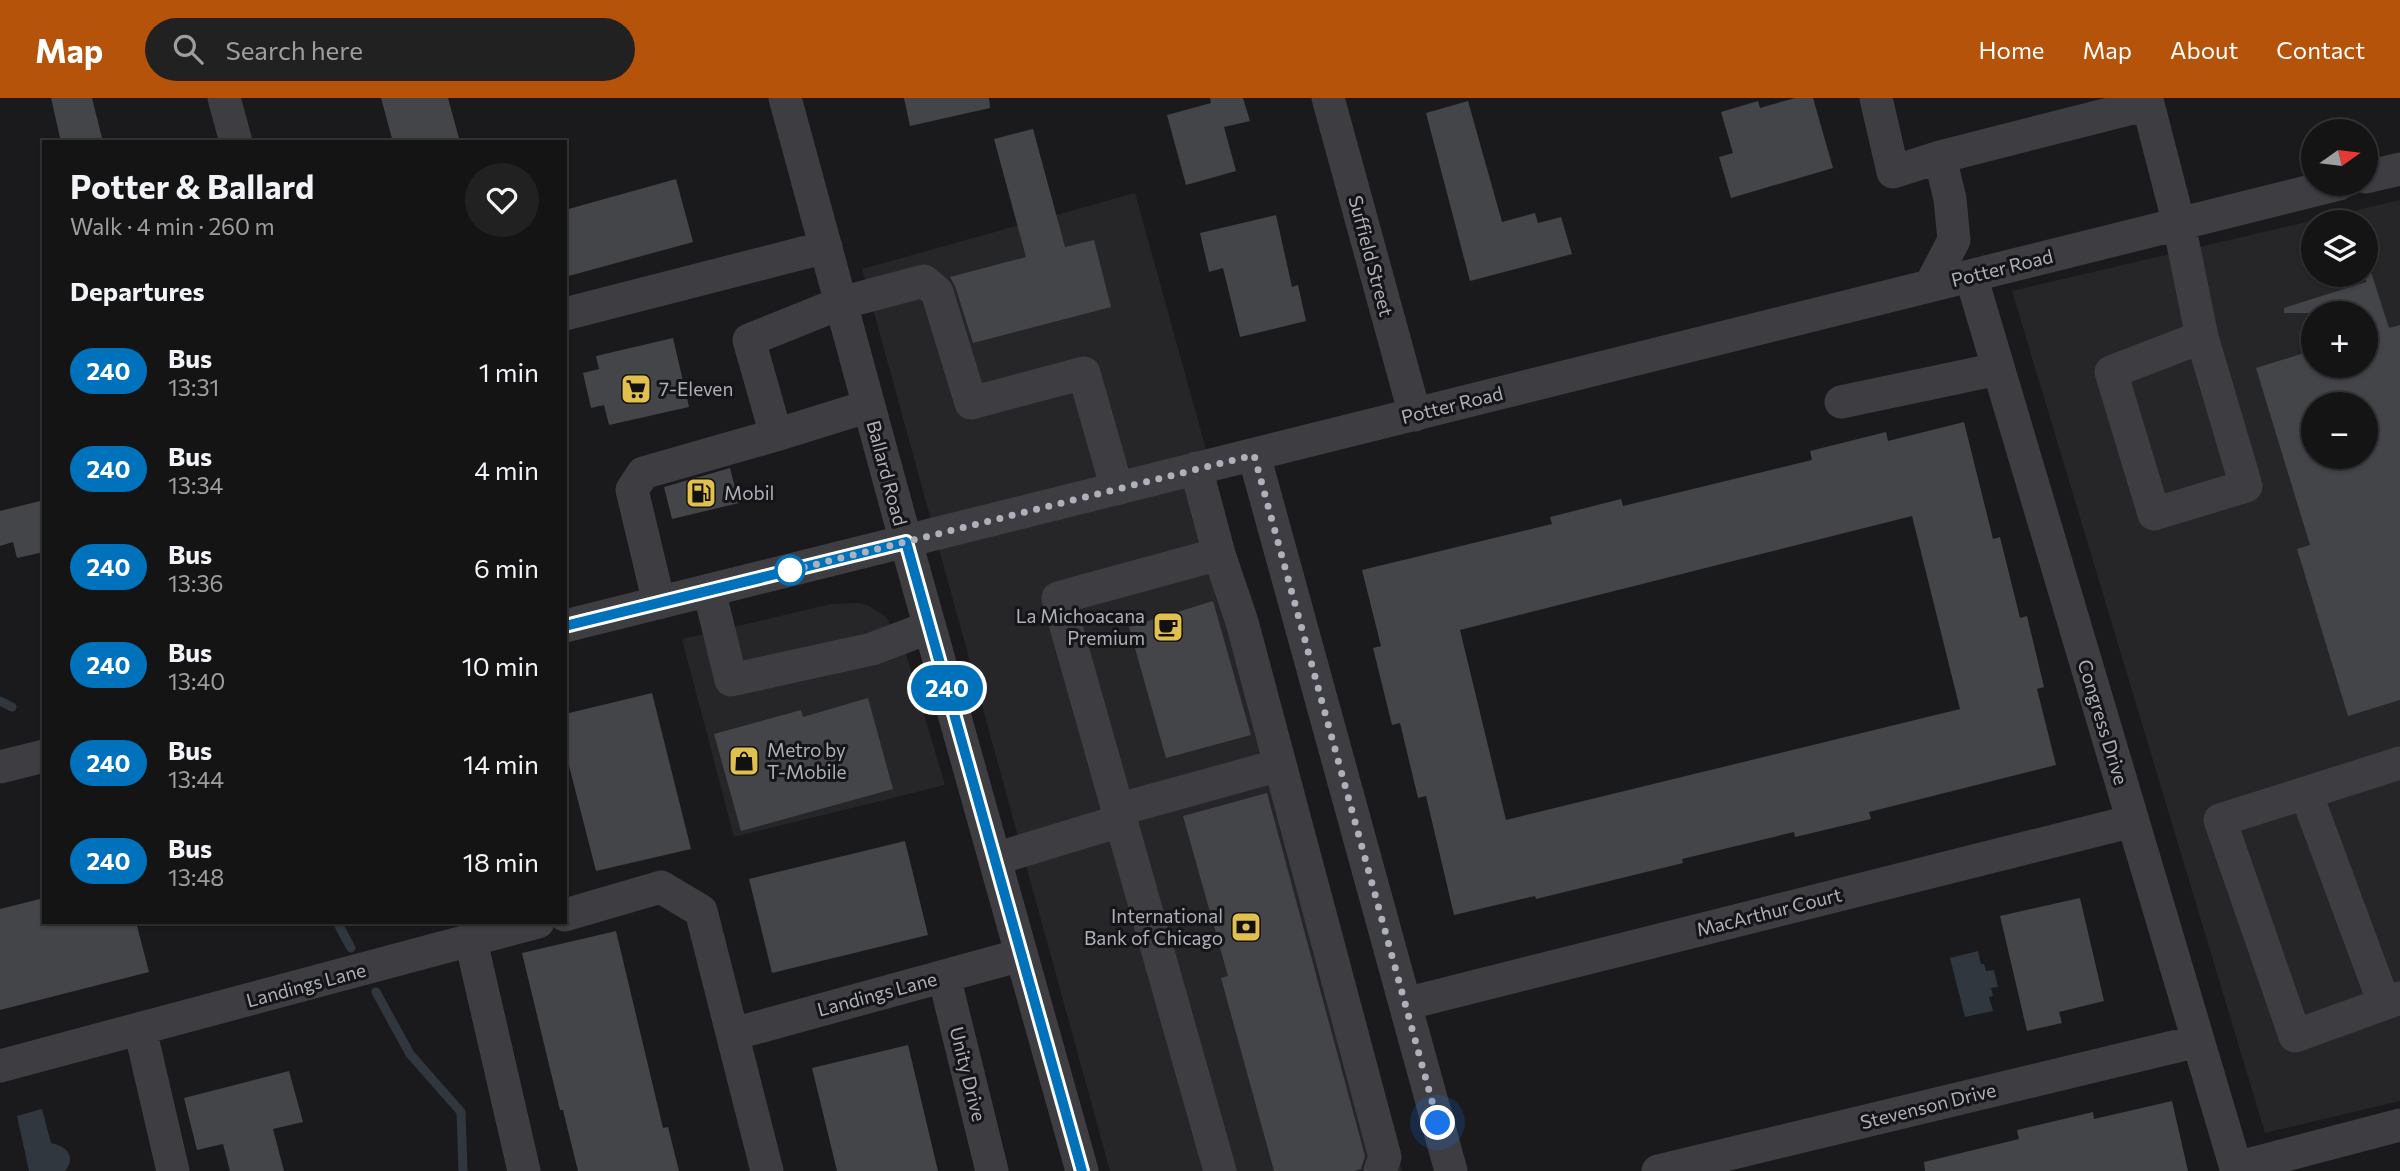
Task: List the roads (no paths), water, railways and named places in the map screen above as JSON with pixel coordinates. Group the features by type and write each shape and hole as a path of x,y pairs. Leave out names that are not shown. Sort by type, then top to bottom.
{"street":[{"path":"224,98 235,140"},
{"name":"Ballard Road","path":"785,98 1082,1171"},
{"name":"Suffield Street","path":"1328,98 1415,415"},
{"path":"1876,98 1893,172 2147,101 2179,224 2202,337 2246,486 2154,514 2111,372 2202,337"},
{"path":"1930,286 1954,240 1950,200 1940,157"},
{"path":"2378,174 2400,169"},
{"name":"Potter Road","path":"567,626 2301,194"},
{"path":"567,313 826,247"},
{"name":"Congress Drive","path":"1970,276 2236,1168 2400,1125"},
{"path":"776,435 749,340 841,303 924,281 937,292 971,403 1084,373 1117,489"},
{"path":"1842,402 1998,369"},
{"path":"659,603 632,490 643,473 869,406"},
{"path":"1254,455 1451,1171"},
{"path":"1196,468 1219,554 1233,592 1385,1157 1380,1171"},
{"path":"1219,554 1058,598 1220,1171"},
{"path":"709,590 732,680 872,649 930,627"},
{"path":"0,767 42,756"},
{"path":"995,859 1119,815 1280,765"},
{"path":"2306,793 2392,1000 2295,1036 2220,820 2306,793 2397,774"},
{"name":"MacArthur Court","path":"1405,1004 2133,821"},
{"path":"567,914 661,887 701,911 767,1171"},
{"name":"Landings Lane","path":"0,1066 531,924"},
{"path":"471,941 524,1171"},
{"name":"Landings Lane","path":"733,1034 1021,955"},
{"name":"Unity Drive","path":"944,976 992,1171"},
{"path":"140,1030 173,1171"},
{"name":"Stevenson Drive","path":"1658,1171 2198,1041"}],"waterway":[{"path":"0,701 12,707"},
{"path":"338,924 351,948"},
{"path":"376,992 410,1054 461,1112 463,1171"}],"place":[{"name":"7-Eleven","path":"636,389"},
{"name":"Mobil","path":"701,493"},
{"name":"La Michoacana Premium","path":"1168,627"},
{"name":"Metro by T-Mobile","path":"744,761"},
{"name":"International Bank of Chicago","path":"1246,927"}]}
